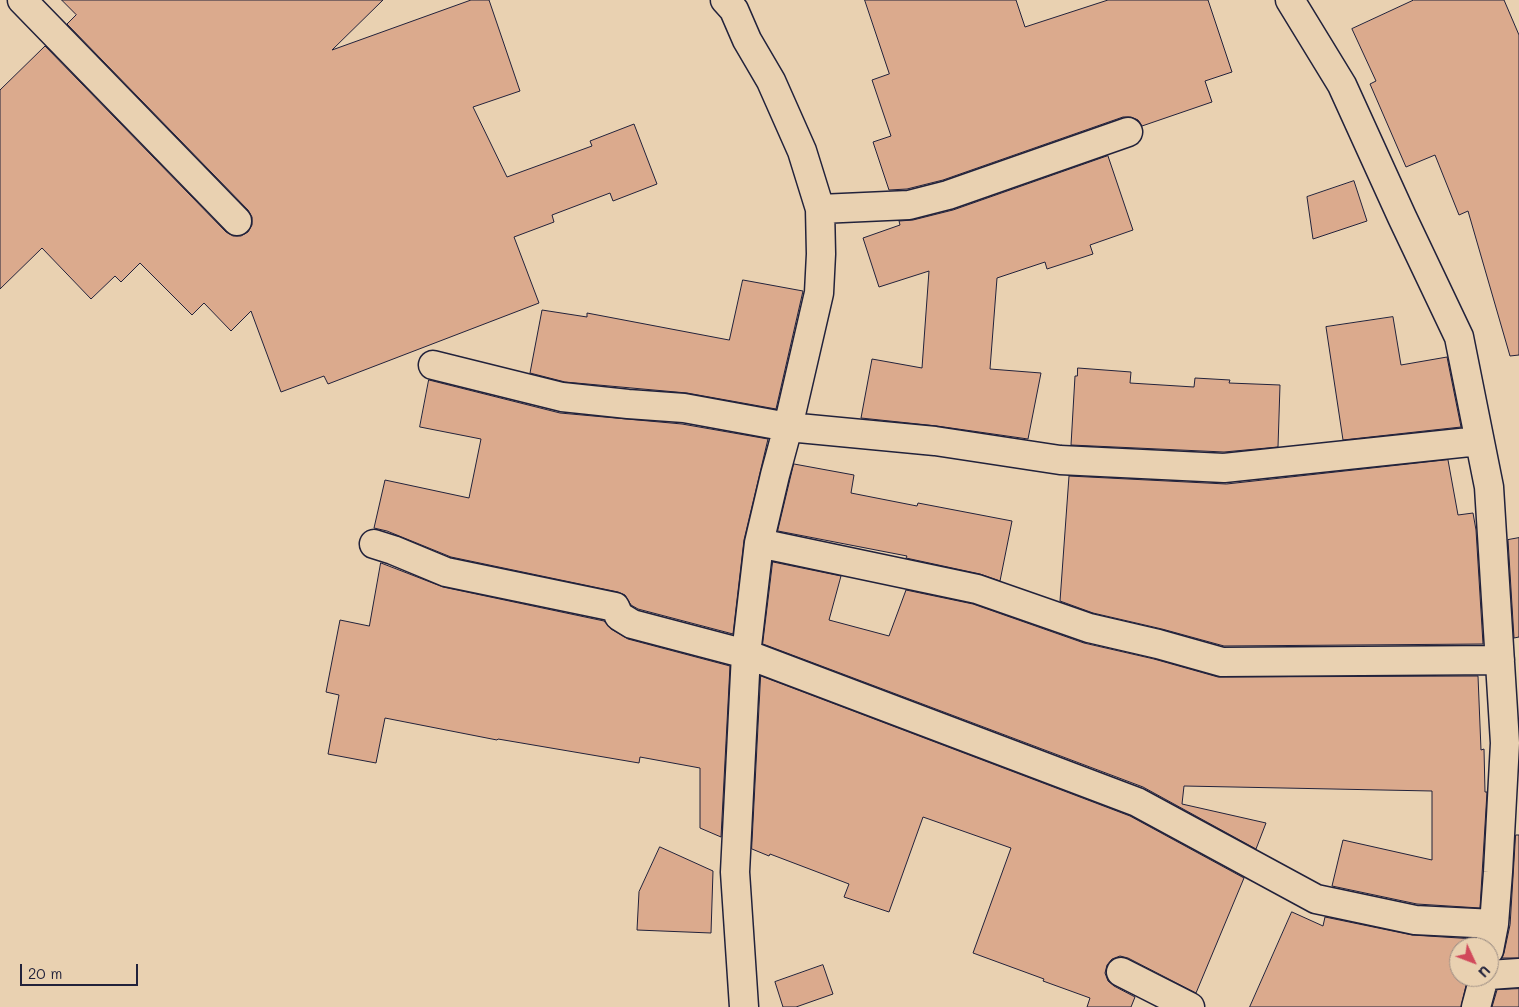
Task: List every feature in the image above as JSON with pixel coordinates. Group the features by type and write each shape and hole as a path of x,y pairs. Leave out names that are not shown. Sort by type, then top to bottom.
{"street":[{"path":"22,0 237,222"},
{"path":"725,0 734,10 747,40 771,81 802,151 820,209 821,254 818,293 788,427 759,543 746,654 735,872 744,1007"},
{"path":"374,544 446,572 615,607 619,616 632,624 746,654 1137,802 1316,899 1491,937 1512,743 1500,660 1489,487 1459,337 1342,85 1290,0"},
{"path":"820,209 909,205 948,195 1128,132"},
{"path":"434,365 562,397 684,408 788,427 935,442 1060,460 1224,468 1479,441"},
{"path":"759,543 977,589 1089,628 1158,644 1222,662 1500,660"},
{"path":"1121,972 1190,1007"},
{"path":"1499,974 1519,973"},
{"path":"1476,1007 1481,987"}],"building":[{"path":"62,0 383,0 332,50 471,0 489,0 520,91 473,107 507,177 592,146 590,141 634,124 657,184 613,201 610,193 552,215 554,222 514,237 539,303 328,384 324,376 281,392 251,311 231,331 204,303 192,315 140,263 121,282 115,276 91,299 42,248 0,289 0,90 45,46 226,232 233,236 241,236 248,232 252,225 252,217 248,210 67,24 76,15"},
{"path":"865,0 1016,0 1025,27 1108,0 1208,0 1232,72 1205,81 1212,102 1142,126 1138,120 1131,117 1123,117 943,180 907,189 889,190 873,142 891,136 872,80 889,74"},
{"path":"1414,0 1504,0 1519,35 1519,355 1510,356 1468,211 1459,215 1435,155 1406,167 1370,84 1376,81 1352,29"},
{"path":"1108,156 1133,230 1090,245 1093,254 1047,269 1045,262 997,278 990,369 1041,373 1028,439 937,426 861,418 872,359 922,368 929,271 879,287 863,238 900,225 899,221 913,220 953,210"},
{"path":"1354,181 1367,221 1313,239 1307,197"},
{"path":"743,280 803,291 776,409 687,393 565,382 530,373 542,310 587,317 587,313 729,340"},
{"path":"1393,317 1401,365 1447,357 1461,427 1343,440 1326,327"},
{"path":"1078,368 1131,372 1130,383 1194,387 1195,378 1230,380 1229,383 1280,385 1278,447 1224,452 1071,445 1075,376 1077,376"},
{"path":"429,380 560,413 682,424 768,439 744,540 733,634 638,609 631,605 625,595 618,592 451,557 387,531 374,528 385,480 469,498 481,439 420,427"},
{"path":"1448,460 1458,515 1473,513 1476,530 1483,644 1224,646 1093,613 1060,601 1069,476 1226,484"},
{"path":"794,464 854,475 851,493 917,506 918,503 1012,521 1000,581 980,574 906,558 907,556 778,531"},
{"path":"1519,538 1519,637 1514,638 1508,540"},
{"path":"773,562 841,576 829,620 889,636 906,590 973,604 1084,643 1154,659 1218,677 1478,676 1481,750 1484,749 1485,792 1487,792 1480,908 1417,904 1332,886 1343,840 1432,860 1432,791 1184,786 1182,804 1266,823 1256,849 1143,787 763,644"},
{"path":"381,563 443,587 604,621 611,629 628,639 730,666 721,837 700,828 700,768 640,757 639,763 497,740 385,718 376,763 328,754 339,695 326,692 340,620 369,626"},
{"path":"761,676 1130,816 1244,878 1196,993 1128,958 1120,956 1112,959 1107,965 1105,973 1108,981 1114,986 1135,997 1131,1007 1087,1007 1090,998 973,953 1011,848 923,817 889,912 844,897 849,884 752,849"},
{"path":"1516,835 1519,835 1519,958 1502,958 1510,925"},
{"path":"660,847 713,871 711,933 637,930 639,892"},
{"path":"1292,912 1323,926 1325,917 1412,935 1449,937 1449,987 1466,987 1461,1007 1250,1007"},
{"path":"823,965 833,994 796,1007 783,1007 775,982"},
{"path":"1519,989 1519,1007 1492,1007 1497,990"}]}
